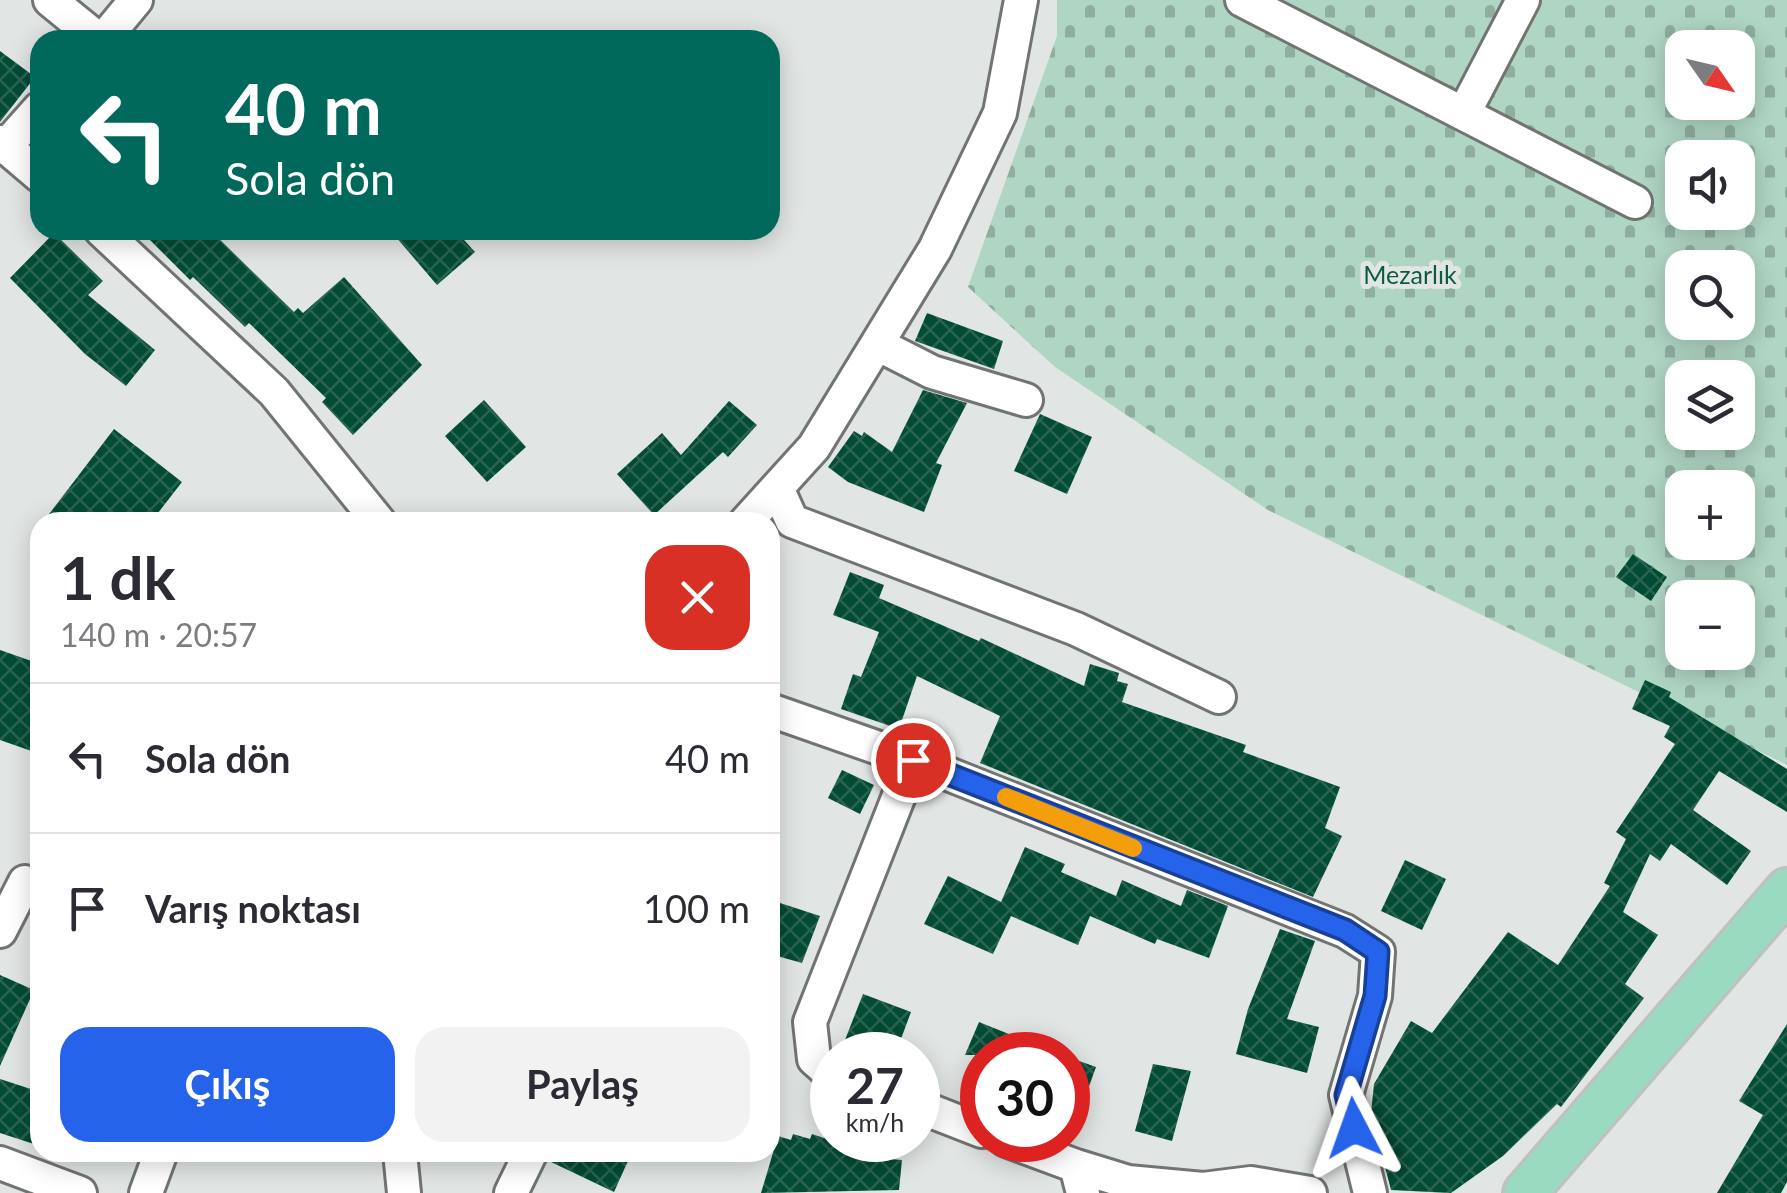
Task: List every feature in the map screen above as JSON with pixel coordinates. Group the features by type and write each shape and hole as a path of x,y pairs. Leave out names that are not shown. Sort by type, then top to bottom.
{"main road":[{"path":"1535,1189 1786,892"}],"street":[{"path":"50,0 88,30"},
{"path":"110,30 136,0"},
{"path":"756,512 814,448 935,249 1000,113 1020,0"},
{"path":"1242,0 1465,111 1634,202"},
{"path":"1465,111 1523,0"},
{"path":"30,118 3,144 30,167"},
{"path":"113,240 274,392 371,512"},
{"path":"877,344 932,372 1026,400"},
{"path":"778,490 792,521 1076,629 1219,697"},
{"path":"780,713 913,760 1345,930 1378,952 1375,996 1346,1095 1370,1193"},
{"path":"811,1032 810,1022 913,760"},
{"path":"0,931 22,880"},
{"path":"146,1193 157,1162"},
{"path":"401,1162 404,1193"},
{"path":"511,1193 526,1162"},
{"path":"1046,1162 1079,1180 1203,1189 1250,1183 1310,1193"},
{"path":"0,1163 80,1193"}],"green space":[{"name":"Mezarlık","path":"1057,0 1787,0 1787,765 1268,510 1055,367 968,287 1057,36"}],"building":[{"path":"0,51 30,73 30,83 0,122"},
{"path":"47,240 61,240 103,281 88,295 155,350 126,386 85,354 10,278"},
{"path":"150,240 220,240 294,312 298,308 303,313 344,277 422,365 353,435 322,402 326,398 249,323 245,327 193,277 190,280"},
{"path":"399,240 464,240 475,252 437,285"},
{"path":"927,313 1003,341 994,369 915,341"},
{"path":"923,390 967,403 936,463 942,465 924,512 848,482 828,467 854,431 862,436 864,432 892,452"},
{"path":"484,400 526,447 487,482 445,436"},
{"path":"729,401 757,425 728,457 723,452 657,512 651,512 617,474 662,433 681,455"},
{"path":"1040,414 1092,437 1067,494 1014,471"},
{"path":"114,429 182,482 159,512 51,512"},
{"path":"1633,554 1667,577 1651,601 1616,577"},
{"path":"850,572 884,585 879,598 979,641 981,638 1084,686 1090,664 1119,673 1117,681 1128,684 1122,702 1246,745 1243,752 1340,787 1325,828 1342,836 1313,897 980,763 1000,716 917,676 899,729 841,709 853,674 861,677 879,632 833,615"},
{"path":"0,650 30,660 30,750 0,740"},
{"path":"1645,680 1671,692 1669,697 1787,769 1787,812 1719,771 1693,810 1751,851 1727,885 1671,844 1660,861 1650,854 1623,912 1658,935 1625,984 1644,998 1561,1107 1557,1104 1503,1156 1451,1193 1391,1190 1371,1113 1374,1084 1411,1021 1432,1033 1508,932 1558,965 1610,886 1604,883 1626,839 1616,832 1675,744 1664,737 1670,726 1632,709"},
{"path":"842,770 874,785 860,814 828,798"},
{"path":"1025,847 1065,864 1061,872 1116,896 1122,880 1181,906 1187,890 1228,906 1209,958 1157,939 1155,944 1090,916 1078,945 1011,916 993,954 924,924 948,876 1001,902"},
{"path":"1405,860 1446,879 1422,930 1381,911"},
{"path":"780,903 820,916 802,963 780,957"},
{"path":"1280,929 1315,941 1287,1019 1319,1027 1307,1073 1236,1054 1248,1009"},
{"path":"0,975 30,988 30,999 0,1066"},
{"path":"863,994 911,1012 904,1032 848,1032"},
{"path":"979,1022 1004,1032 975,1032"},
{"path":"1787,1024 1787,1182 1781,1193 1717,1193 1763,1115 1739,1101"},
{"path":"1153,1064 1191,1071 1172,1141 1135,1131"},
{"path":"0,1079 30,1089 30,1143 0,1133"},
{"path":"793,1134 810,1139 810,1162 902,1162 899,1190 761,1193 770,1162 780,1162 780,1137 791,1140"},
{"path":"551,1162 628,1162 614,1192"}],"slow traffic":[{"path":"1006,797 1133,848"}],"route":[{"path":"913,760 1345,930 1378,952 1375,996 1346,1095 1354,1128"}]}
